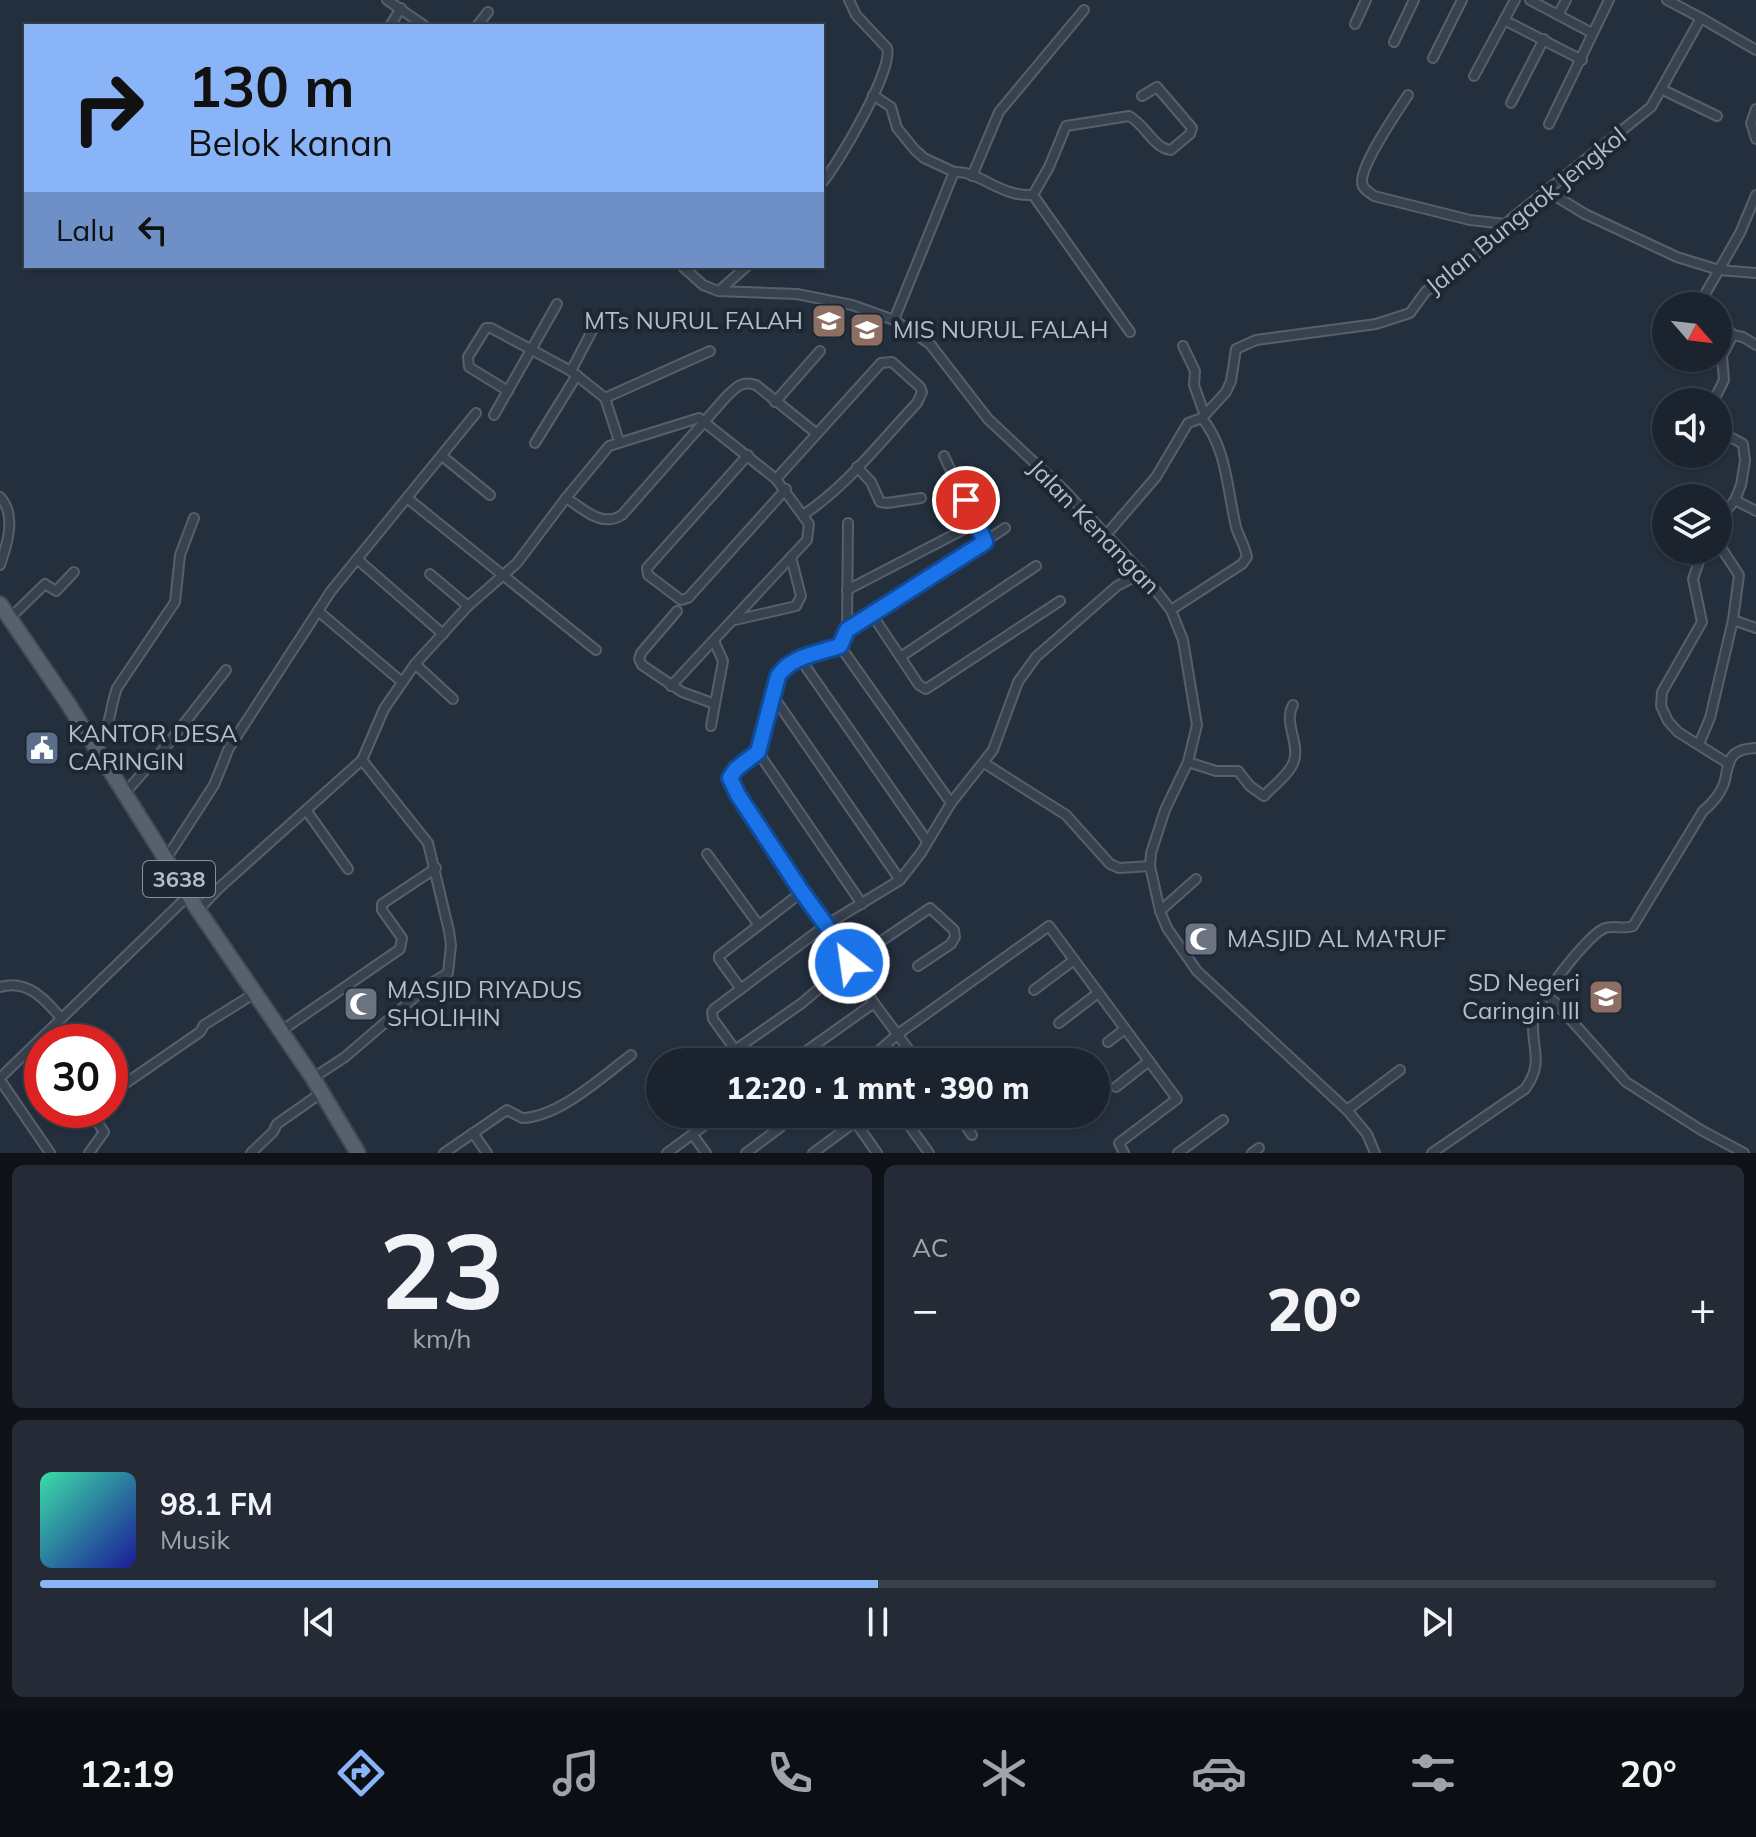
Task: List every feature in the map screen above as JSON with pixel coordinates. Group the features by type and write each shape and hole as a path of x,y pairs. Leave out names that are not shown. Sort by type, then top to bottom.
{"main road":[{"name":"3638","path":"0,604 67,702 198,910 313,1078 358,1153"}],"street":[{"path":"387,0 422,24"},
{"path":"824,180 854,136 888,64 887,48 856,15 849,0"},
{"path":"1355,24 1366,0"},
{"path":"1394,42 1414,0"},
{"path":"1433,58 1462,0"},
{"path":"1530,0 1592,33"},
{"path":"1558,15 1566,0"},
{"path":"1549,124 1609,0"},
{"path":"1667,0 1756,50"},
{"path":"1474,76 1512,1"},
{"path":"391,24 401,8"},
{"path":"972,176 999,112 1084,10"},
{"path":"479,24 488,12"},
{"name":"Jalan Bungaok Jengkol","path":"1106,535 1156,477 1188,423 1203,415 1226,392 1236,349 1244,343 1376,324 1410,313 1426,291 1456,274 1505,224 1651,107 1701,18"},
{"path":"1504,20 1582,60"},
{"path":"1511,103 1544,39"},
{"path":"1033,195 1068,125 1132,117 1162,149 1167,150 1190,134 1192,128 1161,90 1153,88 1142,96"},
{"path":"1663,90 1717,116"},
{"path":"873,95 891,107 897,128 924,158 1011,195 1033,195"},
{"path":"1408,95 1381,137 1364,172 1364,188 1374,196 1470,220 1505,224"},
{"path":"1756,109 1751,123 1756,139"},
{"path":"894,320 954,172"},
{"path":"1547,191 1585,214 1677,257 1719,270 1756,273"},
{"path":"1033,195 1130,332"},
{"path":"1706,292 1740,233 1756,195"},
{"path":"684,268 703,285 718,291 745,268"},
{"name":"Jalan Kenangan","path":"718,291 797,294 852,305 894,320 930,344 988,419 1066,492 1142,573 1171,610 1183,640 1197,725 1188,762 1165,810 1151,853 1150,866 1160,911 1167,928 1197,971 1347,1110 1367,1134 1375,1153"},
{"path":"494,415 557,304"},
{"path":"535,443 574,373 595,325"},
{"path":"508,391 469,367 468,357 481,332 491,328 574,373 605,398 619,441"},
{"path":"1720,388 1724,380 1722,356 1733,335 1756,345"},
{"path":"1171,610 1242,564 1247,557 1237,531 1223,461 1203,415 1194,385 1195,371 1183,346"},
{"path":"605,398 710,351"},
{"path":"775,402 820,351"},
{"path":"776,479 881,363 892,362 920,387 921,398 828,499 803,515"},
{"path":"566,498 600,520 622,515 742,384 756,385 816,433"},
{"path":"166,859 214,785 229,748 318,611 476,413"},
{"path":"198,910 362,760 384,709 415,664 468,606 526,552 603,452 619,441 699,418 786,489 809,524 809,535 735,620 671,686"},
{"path":"1732,437 1745,448 1744,471 1732,504"},
{"path":"748,455 665,546 647,568 648,575 681,600 688,598 786,489"},
{"path":"442,456 490,495"},
{"path":"944,456 985,542"},
{"path":"857,467 871,482 880,502 921,498"},
{"path":"0,497 8,509 9,525 0,565"},
{"path":"407,498 596,650"},
{"path":"1735,500 1756,511"},
{"path":"95,749 109,725 117,688 175,602 180,555 194,518"},
{"path":"847,590 978,522"},
{"path":"848,523 847,630 840,646 792,661 784,667 778,676 758,752 736,769 730,778 738,795 826,925 874,1003 908,1048"},
{"path":"847,630 1005,528"},
{"path":"735,620 796,606 801,596 791,557"},
{"path":"357,559 443,634"},
{"path":"1698,564 1693,579 1694,596 1703,617 1702,622 1662,692 1661,706 1678,732 1729,764"},
{"path":"1699,744 1710,718 1733,620 1739,575 1732,564"},
{"path":"902,656 1036,566"},
{"path":"9,619 45,584 56,591 74,572"},
{"path":"734,1048 711,1016 714,1009 826,925 900,880 921,853 951,803 984,763 1003,731 1018,682 1036,657 1117,586 1142,573"},
{"path":"430,574 468,606"},
{"path":"873,616 924,689 930,688 1060,601"},
{"path":"318,611 402,682"},
{"path":"677,611 639,659 642,665 671,686 715,704"},
{"path":"1733,620 1756,628"},
{"path":"711,726 723,661 714,641"},
{"path":"840,646 951,803"},
{"path":"801,660 927,841"},
{"path":"415,664 453,699"},
{"path":"123,795 226,670"},
{"path":"773,696 900,880"},
{"path":"1188,762 1216,771 1238,771 1250,786 1264,796 1293,764 1295,756 1289,712 1293,705"},
{"path":"1432,1153 1516,1096 1530,1081 1537,1058 1532,1024 1545,995 1594,934 1608,927 1625,929 1633,926 1703,811 1712,805 1735,752 1756,748"},
{"path":"758,752 862,904"},
{"path":"313,1078 345,1057 430,984 448,973 451,945 428,843 362,760"},
{"path":"984,763 1066,815 1110,864 1119,868 1150,866"},
{"path":"306,810 348,869"},
{"path":"707,854 758,924"},
{"path":"281,1031 400,949 402,938 382,910 382,904 436,868"},
{"path":"1160,911 1196,879"},
{"path":"741,989 718,958 802,892"},
{"path":"50,1153 0,1079 189,894"},
{"path":"738,1048 802,1003 849,963 930,908 954,930 955,937 951,944 918,966"},
{"path":"882,1048 1049,926 1177,1099 1119,1143 1124,1153"},
{"path":"1034,990 1074,960"},
{"path":"1,986 27,988 37,993 61,1018"},
{"path":"128,1082 200,1032 204,1025 255,993"},
{"path":"1059,1023 1098,993"},
{"path":"1545,995 1556,1003 1626,1082 1701,1130 1744,1153"},
{"path":"811,1048 874,1003"},
{"path":"1108,1042 1125,1029"},
{"path":"444,1153 507,1110 522,1118 549,1111 586,1089 631,1055"},
{"path":"1116,1087 1149,1061"},
{"path":"1347,1110 1400,1070"},
{"path":"251,1153 277,1124 321,1093"},
{"path":"1178,1153 1223,1120"},
{"path":"89,1153 104,1132 101,1128"},
{"path":"667,1153 702,1128"},
{"path":"753,1151 781,1128"},
{"path":"813,1153 849,1128"},
{"path":"860,1128 877,1153"},
{"path":"911,1128 929,1153"},
{"path":"967,1128 972,1135"},
{"path":"473,1133 487,1153"},
{"path":"693,1135 706,1153"}],"place":[{"name":"MTs NURUL FALAH","path":"829,321"},
{"name":"MIS NURUL FALAH","path":"867,330"},
{"name":"KANTOR DESA CARINGIN","path":"42,748"},
{"name":"MASJID AL MA'RUF","path":"1201,939"},
{"name":"SD Negeri Caringin III","path":"1606,997"},
{"name":"MASJID RIYADUS SHOLIHIN","path":"361,1004"}],"route":[{"path":"849,963 738,795 730,778 736,769 758,752 778,676 784,667 792,661 840,646 847,630 985,542 966,500"}]}
